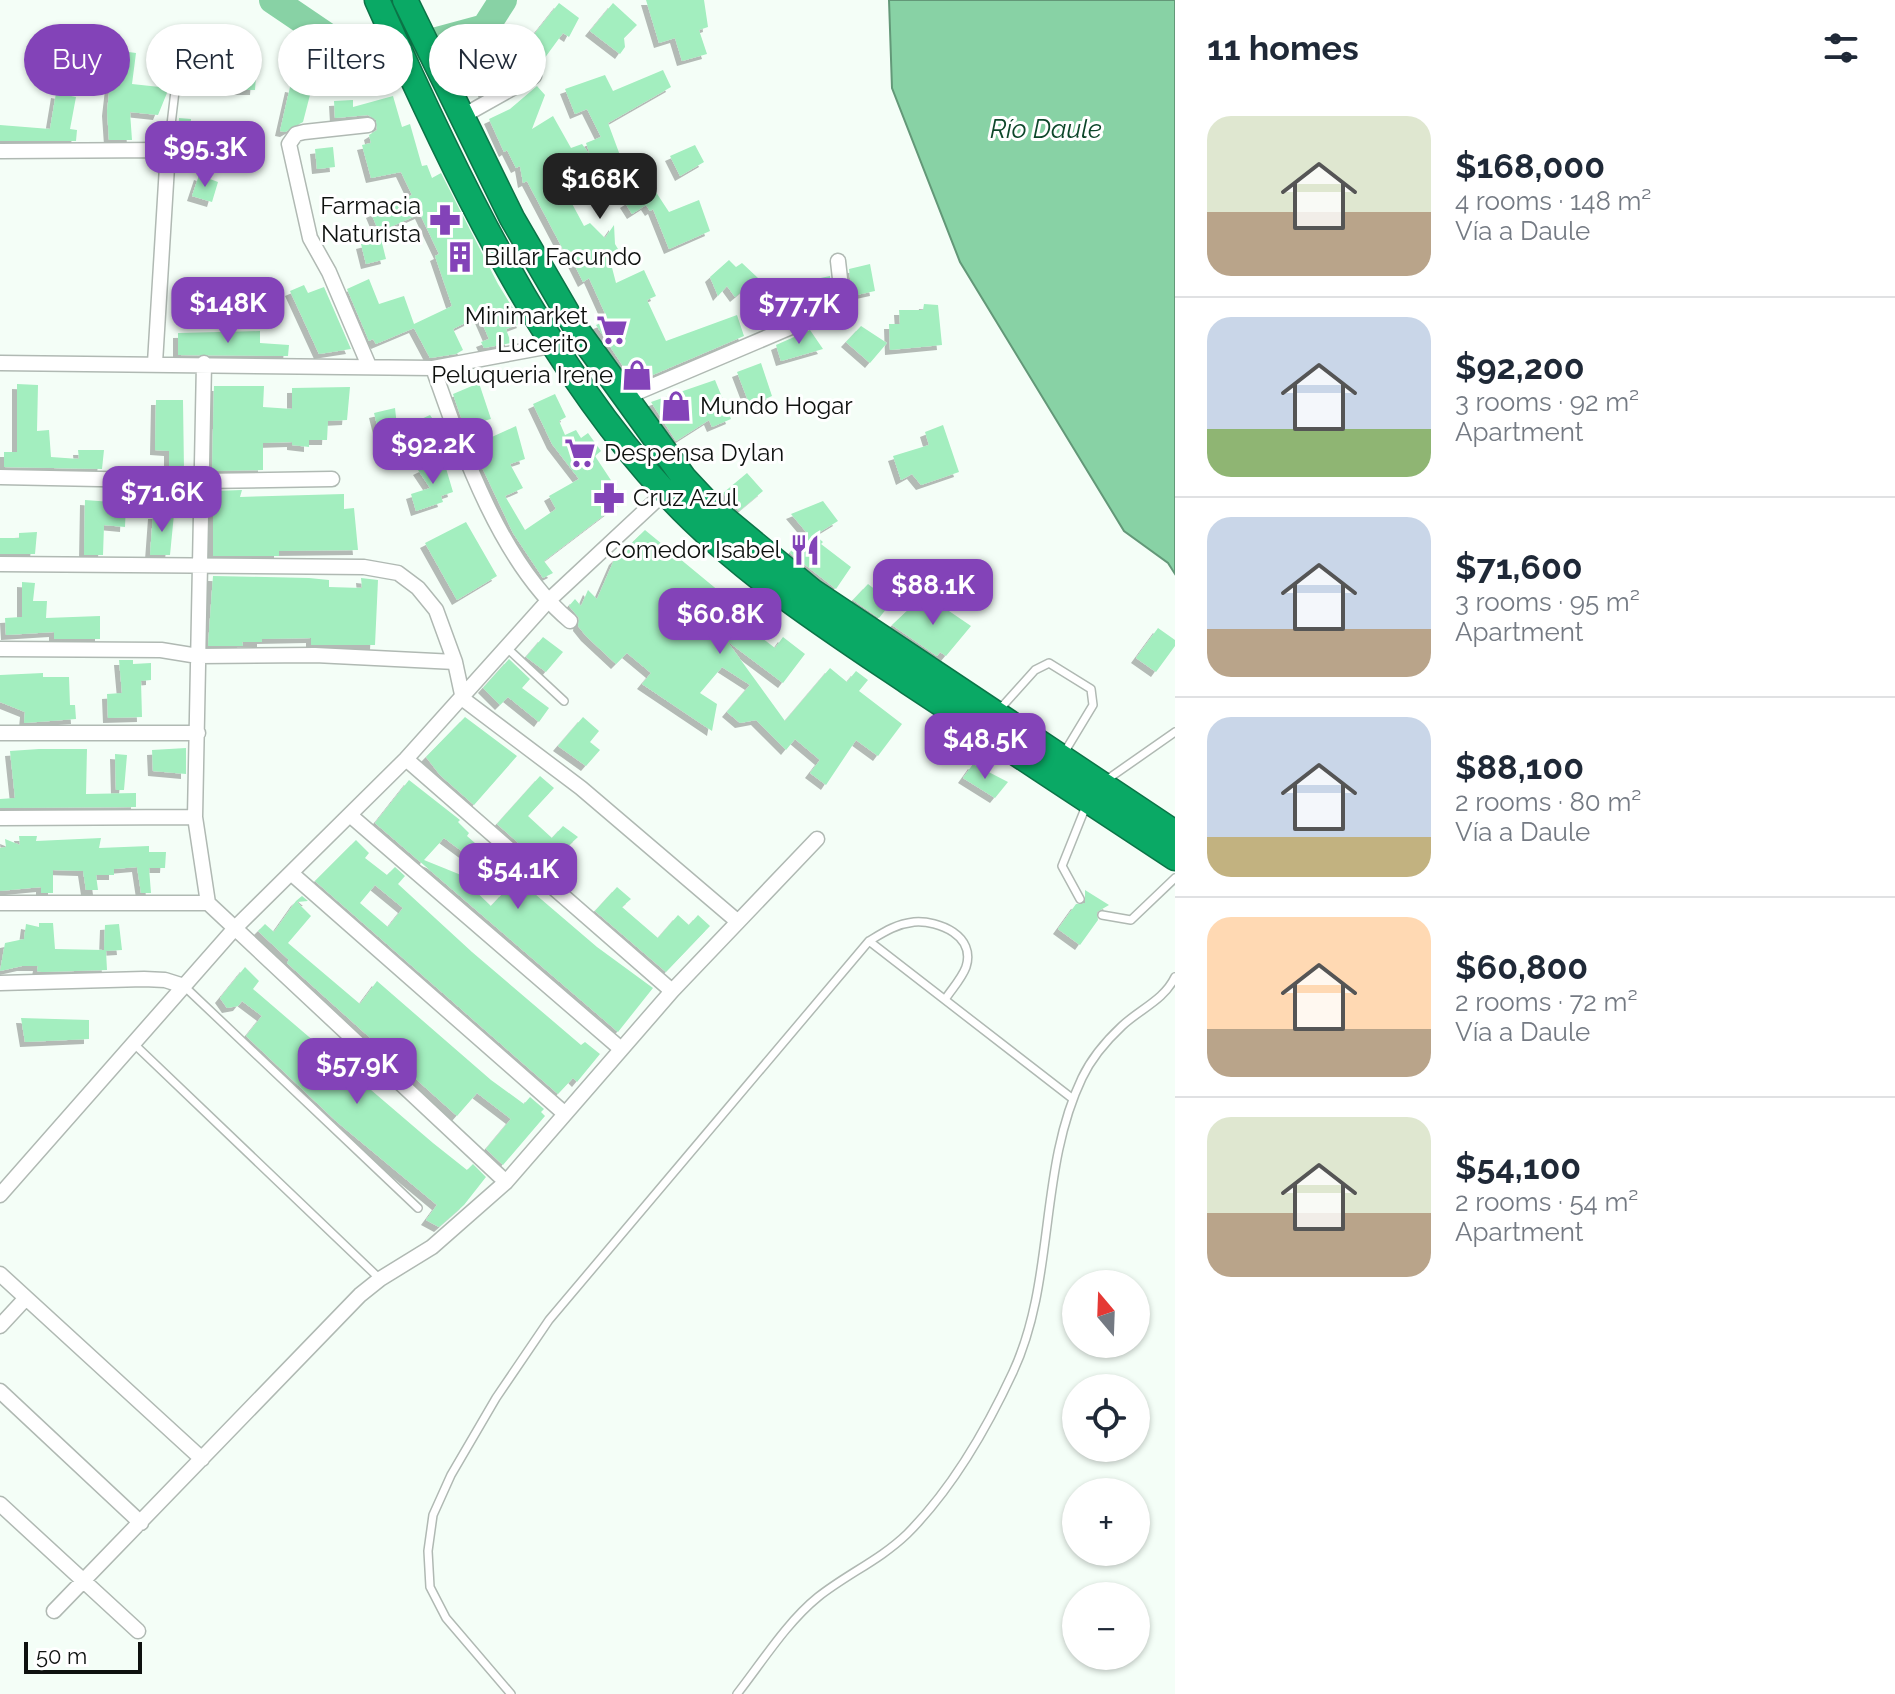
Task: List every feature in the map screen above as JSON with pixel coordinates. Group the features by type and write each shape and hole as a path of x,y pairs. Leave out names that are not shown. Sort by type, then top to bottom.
{"highway":[{"path":"405,0 512,218 579,333 684,478 714,510 812,591 990,722 1172,844"},
{"path":"378,3 488,230 556,345 610,425 665,492 795,606 990,722"}],"street":[{"path":"457,109 487,96"},
{"path":"368,125 304,132 296,134 289,144 310,238 329,272 369,366"},
{"path":"0,151 168,150 155,363"},
{"path":"624,398 843,305 838,261"},
{"path":"0,363 433,368 556,345"},
{"path":"204,363 199,481 195,817 208,903 506,1182"},
{"path":"433,368 500,528 547,602 570,621"},
{"path":"0,477 199,481 332,479"},
{"path":"0,1195 235,928 406,759 547,602 665,492"},
{"path":"0,564 364,567 398,573 418,588 436,610 455,662 463,699 581,788 737,921"},
{"path":"0,649 161,650 198,656 300,655 455,662"},
{"path":"0,733 198,733"},
{"path":"406,759 672,991"},
{"path":"351,816 621,1049"},
{"path":"0,818 195,817"},
{"path":"54,1611 380,1279 432,1247 506,1182 672,991 817,839"},
{"path":"291,873 564,1113"},
{"path":"0,903 208,903"},
{"path":"0,983 144,979 165,980 184,986"},
{"path":"0,1274 202,1459"},
{"path":"0,1326 26,1298"},
{"path":"0,1391 141,1523"},
{"path":"0,1504 138,1631"}],"lane":[{"path":"168,150 174,96"},
{"path":"507,648 564,701"},
{"path":"990,722 1035,670 1049,663 1091,689 1093,705 1056,766"},
{"path":"1080,899 1062,866 1094,792 1175,732"},
{"path":"1102,915 1131,920 1175,878"},
{"path":"511,1694 446,1618 430,1587 428,1551 433,1515 451,1475 496,1398 549,1320 869,941 891,927 917,922 951,930 962,939 967,955 966,967 946,998"},
{"path":"869,941 1073,1099"},
{"path":"737,1694 818,1597 876,1562 908,1533 939,1496 990,1413 1013,1371 1030,1323 1056,1166 1073,1099 1084,1074 1107,1042 1166,992 1175,977"},
{"path":"184,986 418,1208"},
{"path":"133,1043 380,1279"}],"water":[{"name":"Río Daule","path":"889,0 1175,0 1175,574 1168,563 1124,531 960,262 892,88"}],"building":[{"path":"646,0 704,0 708,27 699,30 707,54 682,61 675,38 659,43"},
{"path":"559,3 579,18 569,37 563,33 546,56 546,24 542,24"},
{"path":"613,3 637,25 624,38 625,47 620,54 590,31"},
{"path":"130,52 136,53 132,84 146,86 146,96 166,96 158,115 130,112 132,140 109,140 109,96 130,96"},
{"path":"663,70 671,87 608,123 621,158 614,161 611,155 592,162 594,166 567,178 574,190 569,198 584,226 590,223 605,238 614,225 615,244 621,254 610,260 616,283 644,270 656,296 647,300 666,341 737,315 744,336 634,383 596,325 608,320 589,278 583,282 570,256 567,257 527,181 523,183 520,166 516,168 507,150 504,152 489,119 510,109 525,96 545,96 532,129 553,116 571,148 582,144 590,155 586,143 601,137 587,109 575,114 565,89 605,75 613,91"},
{"path":"56,96 76,97 70,129 77,130 76,141 0,141 0,125 50,129"},
{"path":"288,96 310,96 303,122 285,132 280,131"},
{"path":"393,96 402,127 410,124 422,166 427,165 432,178 441,173 498,284 522,323 506,329 511,343 484,348 481,342 489,339 479,316 453,329 463,350 456,354 430,358 414,328 376,344 373,339 369,341 347,289 369,279 379,304 404,296 414,324 452,306 435,256 439,254 420,214 379,232 371,213 412,195 401,172 371,178 362,145 371,143 369,135 377,130 376,120 368,115 335,118 334,101 353,100 353,107"},
{"path":"179,118 191,119 189,160 177,159"},
{"path":"695,145 704,162 680,176 670,156"},
{"path":"333,147 335,167 317,169 315,149"},
{"path":"199,175 218,182 212,202 192,196"},
{"path":"646,177 669,212 699,200 710,231 669,249 653,209 650,211 646,205 632,214 625,203 639,194 634,185"},
{"path":"381,239 386,259 366,264 361,244"},
{"path":"729,260 736,267 742,263 758,278 735,297 727,286 718,296 710,277"},
{"path":"870,264 875,291 852,296 849,269"},
{"path":"830,276 832,299 815,306 811,280"},
{"path":"304,285 308,293 324,287 351,349 319,354 290,291"},
{"path":"787,295 799,313 774,323 764,310"},
{"path":"924,304 938,305 942,345 890,350 889,324 900,324 899,310 923,310"},
{"path":"861,326 887,343 870,363 846,342"},
{"path":"810,330 823,349 781,361 776,345"},
{"path":"260,331 260,343 289,345 288,356 178,355 178,333"},
{"path":"761,363 772,396 750,406 737,372"},
{"path":"715,380 731,419 712,427 709,420 676,441 651,402"},
{"path":"479,383 491,419 464,426 453,394"},
{"path":"17,384 38,385 37,431 49,430 51,457 79,459 78,450 104,450 102,469 4,467 4,452 17,452"},
{"path":"214,386 264,386 263,407 292,409 292,388 350,387 347,420 328,421 327,440 309,440 309,447 292,445 292,442 263,443 263,470 212,471"},
{"path":"555,394 566,417 559,421 565,435 576,430 581,438 588,433 601,451 595,456 624,500 544,561 553,573 543,578 513,533 472,446 516,426 525,459 510,464 523,488 505,496 525,530 556,509 549,496 579,479 552,444 533,404"},
{"path":"156,400 183,400 184,471 169,470 169,451 155,450"},
{"path":"395,408 397,426 378,429 374,413"},
{"path":"430,415 440,430 414,445 406,426"},
{"path":"943,425 959,472 921,485 912,474 901,480 893,456 929,445 925,432"},
{"path":"443,458 453,492 441,496 443,502 416,511 411,494 430,488 418,470"},
{"path":"747,473 763,491 739,511 723,493"},
{"path":"242,490 240,497 344,494 344,509 354,508 358,550 279,551 279,556 213,556 213,491"},
{"path":"85,500 126,503 125,527 104,525 103,555 84,555"},
{"path":"823,501 838,521 815,535 823,542 821,544 851,567 836,589 790,553 807,533 791,514"},
{"path":"153,514 174,514 170,555 150,555"},
{"path":"466,522 497,576 457,600 425,543"},
{"path":"645,530 754,620 748,627 775,648 783,637 805,654 783,683 727,641 785,721 830,668 847,682 856,671 868,680 859,691 902,724 878,756 856,740 826,785 810,773 820,760 795,739 786,750 756,720 740,723 727,712 750,685 722,667 700,693 717,704 712,731 642,684 651,673 627,653 616,664 586,636 578,626 579,618 569,606 575,599 581,606 588,590 597,599 614,560"},
{"path":"37,532 35,554 0,554 0,538 19,538 19,533"},
{"path":"213,576 309,578 329,580 329,587 362,588 361,578 378,580 375,645 311,645 311,638 262,639 262,642 242,642 243,646 208,646"},
{"path":"22,582 35,583 33,601 47,601 46,618 100,616 100,639 54,639 54,632 6,635 5,618 22,617"},
{"path":"868,584 881,594 876,600 887,608 879,618 853,600"},
{"path":"927,596 971,626 946,656 940,652 937,656 892,625 911,607 919,609"},
{"path":"1158,628 1175,640 1175,646 1156,672 1136,658"},
{"path":"543,637 563,652 546,672 526,657"},
{"path":"509,659 530,679 522,688 549,708 539,722 508,697 500,705 483,688"},
{"path":"119,660 133,660 133,664 151,663 151,680 141,681 142,717 108,718 107,694 122,693"},
{"path":"43,673 43,677 69,677 70,705 75,705 76,719 24,723 25,712 0,702 0,675"},
{"path":"465,717 517,756 474,805 440,775 426,757"},
{"path":"583,717 599,731 590,742 600,750 586,766 558,746"},
{"path":"186,748 186,774 153,771 152,750"},
{"path":"87,749 86,794 136,793 136,807 0,808 0,799 15,798 10,751"},
{"path":"115,754 127,755 124,790 116,790"},
{"path":"973,764 1008,782 995,798 963,778"},
{"path":"540,776 554,788 528,816 552,838 563,826 578,837 566,848 577,859 558,878 497,824"},
{"path":"409,780 460,820 458,822 469,833 467,836 492,858 490,860 505,858 516,868 505,883 444,838 424,860 471,879 467,883 491,906 504,892 522,899 528,888 597,947 653,988 618,1032 375,823"},
{"path":"19,836 37,836 36,841 101,838 99,848 149,846 149,852 166,852 165,868 149,868 151,893 141,893 137,867 114,869 114,875 96,875 98,890 86,890 83,871 53,870 53,893 41,893 41,887 0,891 0,848 6,847 5,839 20,845"},
{"path":"356,840 369,853 365,858 387,875 395,867 405,876 398,884 472,952 581,1045 585,1042 600,1054 577,1082 573,1078 558,1094 315,881","holes":["375,885 403,908 388,927 360,903"]},
{"path":"617,887 631,899 622,907 658,938 678,915 689,925 698,915 710,926 666,972 595,911"},
{"path":"1085,890 1109,905 1097,912 1098,920 1080,945 1058,929 1076,904 1085,903"},
{"path":"302,896 308,901 297,902 311,916 288,943 360,1004 377,981 491,1080 524,1104 530,1097 544,1109 541,1112 545,1116 503,1165 486,1149 511,1119 477,1093 457,1116 287,963 289,960 258,931 265,924 274,932 296,901"},
{"path":"39,923 53,923 55,949 104,950 105,925 119,924 122,950 106,951 107,970 42,972 37,971 38,966 22,966 0,971 5,943 24,939 26,924 39,927"},
{"path":"245,967 259,981 253,989 433,1143 467,1170 473,1164 486,1177 464,1205 439,1227 426,1220 437,1205 337,1122 246,1036 262,1016 242,1001 238,1006 227,1008 220,998"},
{"path":"21,1018 89,1020 89,1039 25,1042"}],"waterway":[{"path":"273,0 363,61 485,28 503,0"}],"place":[{"name":"Farmacia Naturista","path":"445,220"},
{"name":"Billar Facundo","path":"460,257"},
{"name":"Minimarket Lucerito","path":"612,330"},
{"name":"Peluqueria Irene","path":"637,375"},
{"name":"Mundo Hogar","path":"676,406"},
{"name":"Despensa Dylan","path":"580,453"},
{"name":"Cruz Azul","path":"609,498"},
{"name":"Comedor Isabel","path":"805,550"}]}
